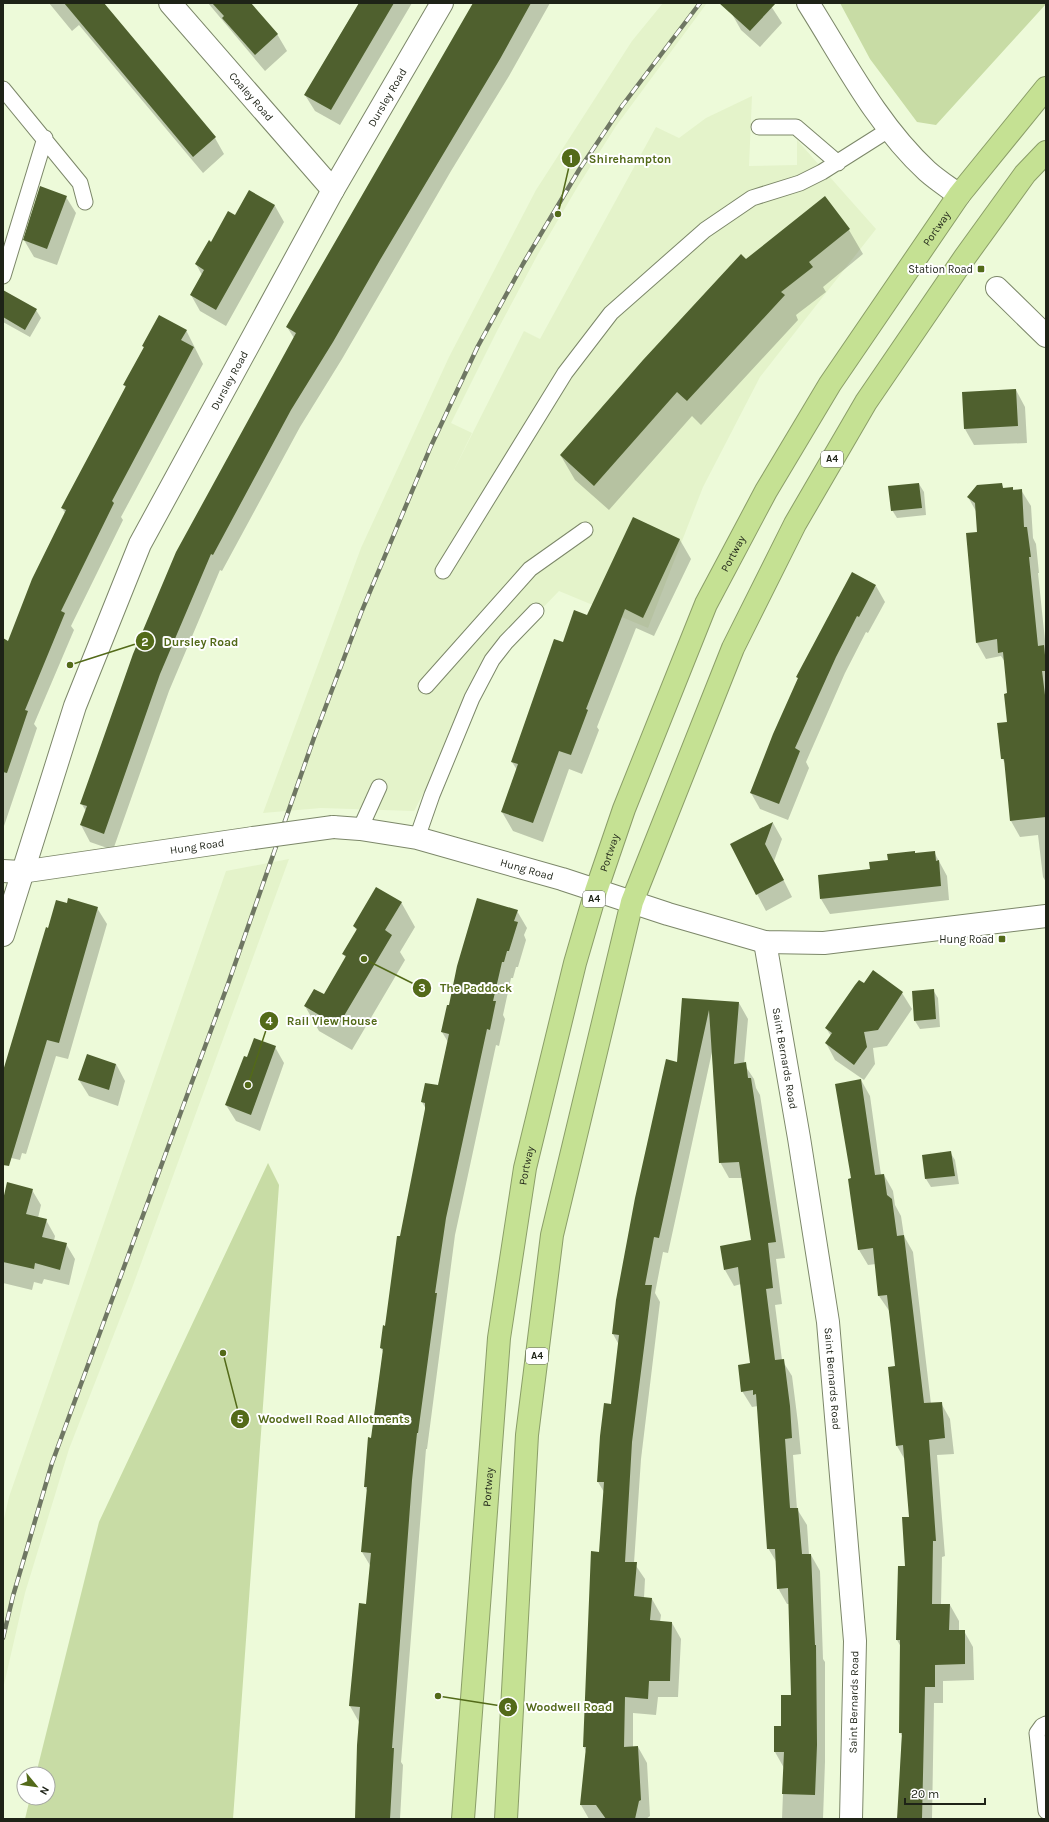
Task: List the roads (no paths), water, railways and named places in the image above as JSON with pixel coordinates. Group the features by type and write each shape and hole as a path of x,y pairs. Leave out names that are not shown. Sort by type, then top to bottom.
{"highway":[{"name":"Portway","path":"463,1819 499,1338 525,1168 575,963 596,891 624,809 706,604 766,491 830,384 959,195 1046,88"},
{"name":"A4","path":"506,1819 527,1436 552,1235 632,902 733,648 795,524 866,402 1025,174 1046,152"}],"street":[{"name":"Coaley Road","path":"170,3 333,190"},
{"name":"Dursley Road","path":"3,935 12,872 74,706 140,544 333,190 442,3"},
{"path":"808,3 890,129 928,172 959,195"},
{"path":"997,288 1046,336"},
{"name":"Hung Road","path":"12,872 333,827 360,829 417,838 556,877 596,891 765,942 824,943 1046,916"},
{"name":"Saint Bernards Road","path":"765,942 800,1138 828,1322 855,1641 851,1819"}],"lane":[{"path":"3,89 45,138 80,183 85,202"},
{"path":"759,127 796,127 838,163"},
{"path":"443,571 565,373 611,313 705,230 752,198 800,183 838,163 890,129"},
{"path":"3,276 45,138"},
{"path":"426,686 530,569 584,530"},
{"path":"417,838 432,795 472,698 492,660 506,642 536,611"},
{"path":"360,829 379,787"},
{"path":"1046,1724 1042,1726 1037,1733 1046,1811"}],"railway":[{"path":"3,1638 13,1596 52,1463 228,984 315,735 361,613 431,446 478,346 523,264 579,170 622,106 700,3"}],"place":[{"name":"Shirehampton","path":"558,214"},
{"name":"Station Road","path":"981,269"},
{"name":"Dursley Road","path":"70,665"},
{"name":"Hung Road","path":"1002,939"},
{"name":"The Paddock","path":"364,959"},
{"name":"Rail View House","path":"248,1085"},
{"name":"Woodwell Road Allotments","path":"223,1353"},
{"name":"Woodwell Road","path":"438,1696"}]}
